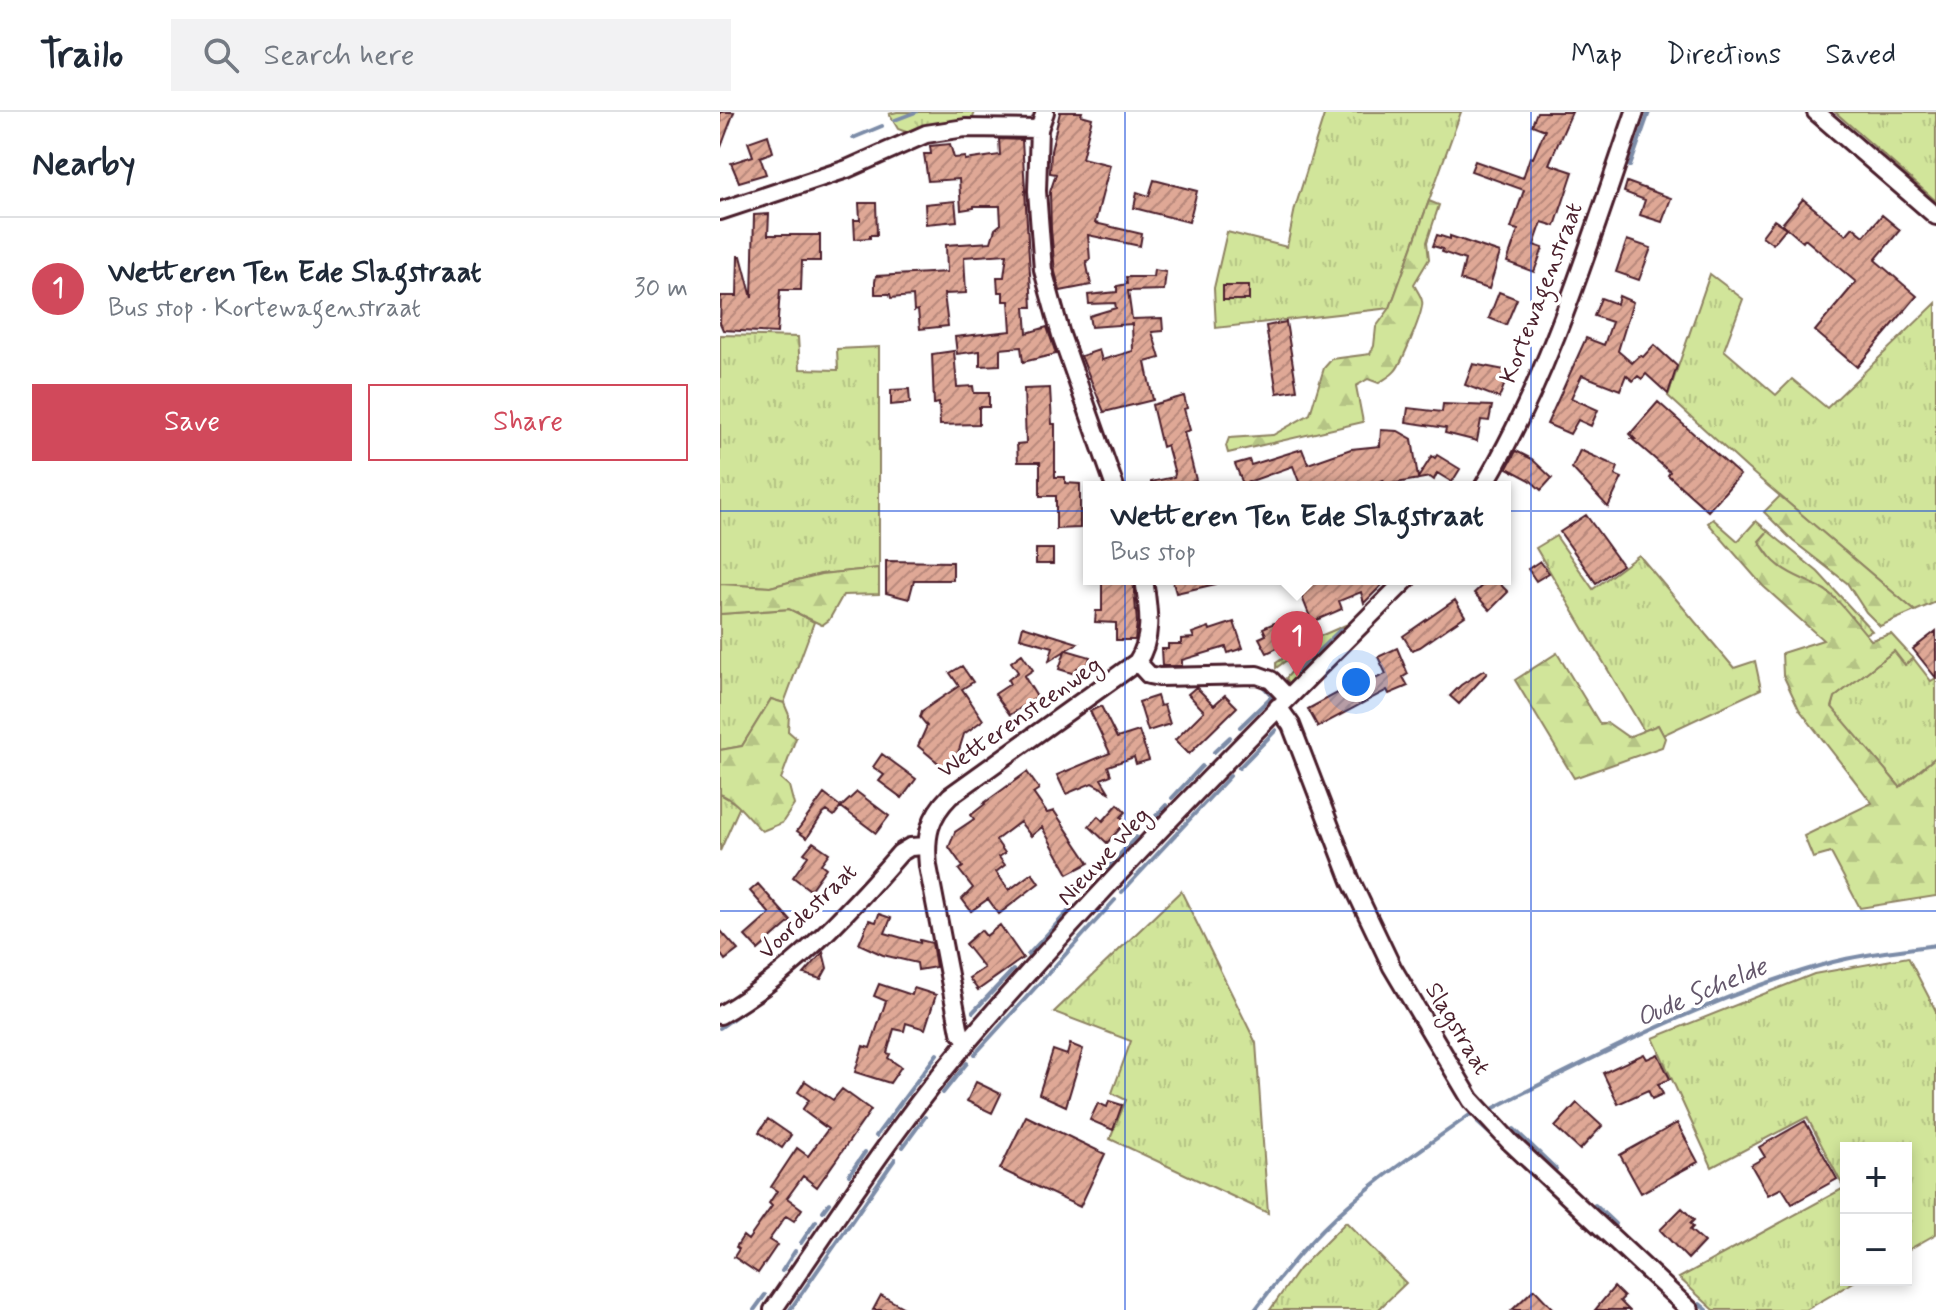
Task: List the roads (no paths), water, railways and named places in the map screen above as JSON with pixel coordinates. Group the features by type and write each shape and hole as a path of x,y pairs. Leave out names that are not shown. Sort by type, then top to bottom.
{"street":[{"path":"1045,112 1039,129 1037,191 1043,270 1061,335 1113,481"},
{"name":"Kortewagenstraat","path":"1486,481 1517,422 1553,341 1635,112"},
{"path":"1816,112 1936,216"},
{"path":"720,211 847,169 926,134 965,128 1039,129"},
{"name":"Wetterensteenweg","path":"926,846 932,820 950,796 1137,662 1144,652 1149,626 1145,585"},
{"path":"1137,662 1149,675 1159,677 1257,675 1271,680 1283,702 1401,585"},
{"name":"Nieuwe Weg","path":"968,1041 1283,702"},
{"name":"Slagstraat","path":"1283,702 1351,881 1392,967 1471,1100 1510,1142 1690,1310"},
{"path":"773,1310 887,1148 968,1041 960,1032 926,846"},
{"name":"Voordestraat","path":"720,1015 761,989 812,945 900,853 910,847 926,846"}],"waterway":[{"path":"895,120 916,112"},
{"path":"1630,166 1649,112"},
{"path":"853,138 882,126"},
{"path":"1296,673 1341,629"},
{"path":"1240,727 1272,696 1260,683"},
{"path":"1239,768 1276,730"},
{"path":"1214,752 1230,737"},
{"path":"1172,798 1202,766"},
{"path":"1122,892 1230,776"},
{"path":"1151,821 1166,805"},
{"path":"1107,868 1136,837"},
{"path":"873,895 884,884"},
{"path":"975,1054 1115,900"},
{"path":"1028,955 1073,906"},
{"name":"Oude Schelde","path":"1494,1108 1617,1046 1789,975 1846,959 1936,945"},
{"path":"973,1012 1013,970"},
{"path":"769,993 780,984"},
{"path":"720,1028 756,1002"},
{"path":"876,1136 937,1054"},
{"path":"943,1093 967,1063"},
{"name":"Oude Schelde","path":"1255,1310 1296,1258 1340,1213 1395,1168 1471,1114"},
{"path":"903,1147 925,1117"},
{"path":"1478,1123 1500,1143"},
{"path":"1514,1129 1556,1169"},
{"path":"849,1175 865,1152"},
{"path":"790,1310 895,1159"},
{"path":"823,1211 829,1203"},
{"path":"1595,1205 1615,1224"},
{"path":"801,1243 816,1221"},
{"path":"782,1271 795,1251"},
{"path":"754,1310 765,1295"},
{"path":"1700,1304 1707,1310"}],"place":[{"name":"Wetteren Ten Ede Slagstraat","path":"1297,677"}]}
